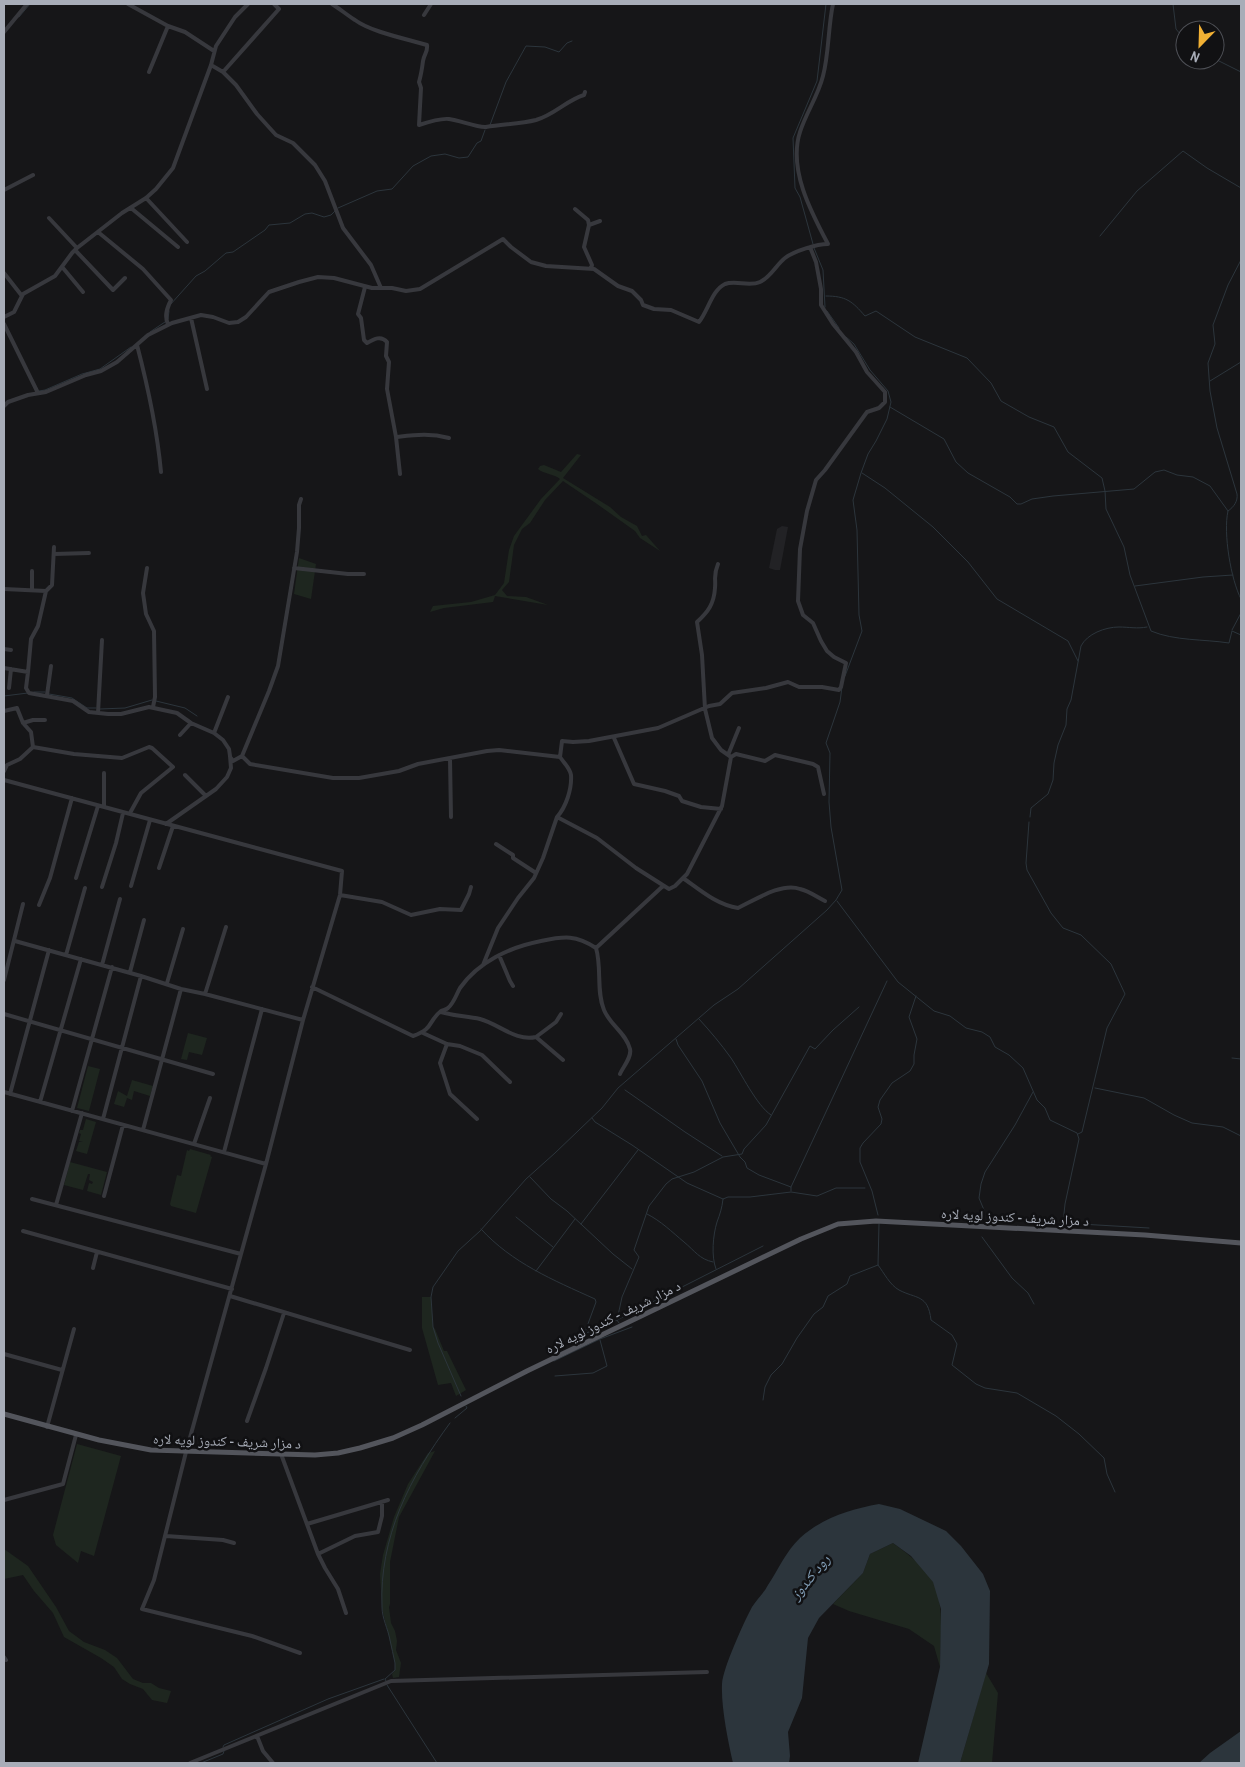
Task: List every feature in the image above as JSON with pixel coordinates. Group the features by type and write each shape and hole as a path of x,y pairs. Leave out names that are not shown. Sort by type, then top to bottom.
{"main road":[{"name":"د مزار شریف - کندوز لویه لاره","path":"4,1414 47,1427 151,1450 314,1455 338,1453 393,1438 422,1425 527,1371 731,1272 838,1224 876,1221 1145,1235 1241,1243"}],"street":[{"path":"4,32 27,4"},
{"path":"128,4 168,26 185,32 214,51"},
{"path":"223,72 279,9 274,4"},
{"path":"332,4 349,14 356,21 427,45 428,50 418,82 421,88 419,125 446,118 484,127 495,124 537,120 574,98 584,95 585,92"},
{"path":"424,16 431,4"},
{"path":"4,406 8,402 28,395 46,392 86,375 101,371 117,362 148,335 168,324 201,315 229,323 238,322 246,317 269,292 318,277 334,278 365,287 392,288 406,291 420,289 503,239 531,262 546,266 591,268 618,286 632,291 641,300 643,305 654,309 671,310 699,322 717,291 726,284 759,282 767,277 785,258 818,244 828,244 810,210 803,184 798,177 796,146 800,130 819,92 824,74 828,30 833,4"},
{"path":"4,317 14,312 22,296 55,276 76,249 122,213 146,198 173,168 211,65 214,51 222,35 244,5"},
{"path":"149,72 168,26"},
{"path":"211,65 223,72 236,85 257,114 276,135 294,143 315,165 325,180 343,228 371,265 381,288"},
{"path":"4,190 33,175"},
{"path":"146,198 187,242"},
{"path":"131,208 178,247"},
{"path":"575,209 588,220 589,226 584,246 592,265 591,268"},
{"path":"49,218 113,290 125,278"},
{"path":"589,226 600,221"},
{"path":"98,232 143,269 171,300 166,308 168,324"},
{"path":"560,757 562,741 573,742 614,738 658,728 709,706 720,704 732,693 766,688 788,682 799,687 822,687 839,690 846,663 827,650 821,641 814,623 802,615 798,601 800,549 816,480 866,412 879,408 885,402 885,392 868,372 856,352 832,324 821,305 821,289 816,262 810,247"},
{"path":"62,268 83,292"},
{"path":"4,273 22,296"},
{"path":"365,287 358,314 361,318 364,340 367,343 378,338 385,339 387,342 386,356 389,362 387,389 396,437 400,474"},
{"path":"191,318 207,389"},
{"path":"4,324 38,393"},
{"path":"137,345 158,440 160,472"},
{"path":"396,437 434,434 449,438"},
{"path":"230,756 233,761 242,756 270,691 278,666 300,528 299,505 301,499"},
{"path":"54,546 52,584 46,590 38,626 32,639 26,691 73,700 89,712 121,714 153,707 177,712 191,723 214,733 223,740 229,749 231,768 227,777 216,789 166,824"},
{"path":"54,554 89,553"},
{"path":"718,564 714,577 716,587 709,610 698,622 705,709 712,738 721,750 729,756"},
{"path":"147,568 142,593 146,614 154,631 155,697 153,707"},
{"path":"294,568 364,574"},
{"path":"32,571 32,590"},
{"path":"4,589 46,590"},
{"path":"98,713 102,640"},
{"path":"4,650 11,650"},
{"path":"47,695 51,666"},
{"path":"4,668 28,672"},
{"path":"9,688 11,669"},
{"path":"214,733 228,697"},
{"path":"4,711 17,708 23,722 31,732 34,747"},
{"path":"23,722 45,720"},
{"path":"180,735 191,723"},
{"path":"557,817 597,838 629,864 669,889 675,886 687,874 721,809 729,756 739,728"},
{"path":"614,738 634,784 665,791 679,796 682,801 701,807 721,809"},
{"path":"4,771 7,765 20,759 34,747"},
{"path":"34,747 74,754 122,758 152,748 173,767 141,793 130,813"},
{"path":"242,756 250,764 333,778 370,777 400,771 418,764 487,751 499,750 560,757 569,768 571,775 569,796 562,812 557,817 536,873 498,928 483,964"},
{"path":"729,756 736,754 765,761 775,755 813,764 818,767 824,794"},
{"path":"450,758 451,817"},
{"path":"104,772 104,807"},
{"path":"185,775 206,796"},
{"path":"4,780 342,871 340,895 303,1020 242,1254 186,1452 154,1580 142,1609 252,1636 300,1653"},
{"path":"39,905 50,878 72,798"},
{"path":"76,878 98,806"},
{"path":"102,887 123,813"},
{"path":"132,886 150,820"},
{"path":"159,868 173,826"},
{"path":"496,844 502,846 513,855 513,858 536,873"},
{"path":"683,878 721,904 730,907 738,908 781,888 790,887 800,889 825,902"},
{"path":"596,948 663,886"},
{"path":"340,895 382,902 411,914 440,909 460,910 471,887"},
{"path":"66,955 85,888"},
{"path":"102,965 120,899"},
{"path":"4,980 23,904"},
{"path":"130,972 144,920"},
{"path":"205,994 226,927"},
{"path":"167,983 183,929"},
{"path":"312,987 413,1036 423,1033 441,1012 448,1008 460,988 483,964 499,955 531,943 565,937 579,938 596,948 599,957 603,1008 609,1021 622,1034 631,1050 629,1058 620,1074"},
{"path":"15,941 130,972 181,989 303,1020"},
{"path":"10,1094 49,950"},
{"path":"499,955 513,986"},
{"path":"40,1102 81,959"},
{"path":"72,1111 112,967"},
{"path":"102,1119 142,976"},
{"path":"143,1130 181,989"},
{"path":"224,1152 262,1009"},
{"path":"441,1012 480,1020 526,1039 536,1037 556,1022 562,1014"},
{"path":"4,1014 212,1074"},
{"path":"423,1033 447,1044 482,1055 510,1082"},
{"path":"536,1037 563,1060"},
{"path":"447,1044 440,1063 450,1094 478,1119"},
{"path":"4,1092 266,1164"},
{"path":"194,1144 210,1098"},
{"path":"56,1205 82,1113"},
{"path":"104,1196 123,1125"},
{"path":"32,1199 242,1254"},
{"path":"23,1232 232,1288"},
{"path":"93,1268 97,1252"},
{"path":"230,1296 410,1350"},
{"path":"247,1421 284,1313"},
{"path":"47,1427 74,1329"},
{"path":"4,1354 62,1370"},
{"path":"4,1500 63,1484 76,1434"},
{"path":"281,1454 318,1554 338,1589 346,1613"},
{"path":"306,1524 388,1500"},
{"path":"318,1554 355,1536 378,1532 382,1516 382,1502"},
{"path":"166,1536 223,1540 234,1543"},
{"path":"190,1763 391,1681 707,1672"},
{"path":"257,1736 263,1750 273,1763"}],"shaded area":[{"path":"577,454 581,455 563,478 637,526 642,536 646,535 660,551 640,538 635,531 563,481 545,500 530,523 522,529 514,545 509,582 502,590 507,596 526,597 548,605 495,596 493,602 444,608 430,612 433,606 471,602 495,595 504,583 509,550 514,536 541,499 560,479 538,469 544,465 561,472"},
{"path":"782,526 788,527 780,570 775,570 769,568 777,529"},
{"path":"299,558 316,564 311,599 294,594"},
{"path":"188,1033 207,1038 202,1055 189,1052 187,1060 181,1059"},
{"path":"88,1066 100,1069 89,1111 77,1108"},
{"path":"132,1080 153,1086 150,1096 134,1091 132,1100 127,1098 124,1107 114,1104 118,1091 127,1096"},
{"path":"86,1119 96,1122 87,1154 76,1151 79,1142 83,1142 79,1141 81,1134 79,1133 80,1130 83,1130"},
{"path":"190,1149 211,1155 212,1157 196,1213 171,1206 170,1204 177,1175 181,1176 187,1150 189,1151"},
{"path":"70,1162 107,1172 101,1195 87,1191 89,1183 92,1184 93,1182 89,1180 90,1174 88,1174 83,1190 64,1185"},
{"path":"422,1297 431,1297 433,1327 466,1390 456,1396 451,1383 438,1385 422,1328"},
{"path":"77,1444 121,1456 94,1556 81,1551 78,1563 56,1545 53,1535"},
{"path":"435,1451 399,1517 390,1562 389,1607 391,1623 397,1641 396,1650 401,1663 399,1677 393,1678 392,1674 395,1670 395,1663 382,1608 380,1574 383,1555 394,1517 408,1484 428,1453"},
{"path":"893,1543 925,1570 937,1590 941,1623 940,1667 934,1646 909,1629 849,1611 833,1604 863,1573 870,1554"},
{"path":"4,1549 28,1566 56,1607 69,1631 84,1642 105,1650 117,1658 133,1679 143,1683 151,1683 159,1688 171,1691 167,1703 152,1700 143,1689 122,1679 114,1667 64,1637 53,1613 23,1575 4,1579"},
{"path":"986,1673 998,1693 992,1763 960,1763"}],"water":[{"name":"رود کندوز","path":"879,1504 900,1509 946,1531 961,1546 983,1574 990,1591 989,1664 960,1763 918,1763 940,1667 941,1609 933,1582 911,1556 893,1543 870,1554 863,1573 819,1618 808,1638 802,1698 788,1732 789,1763 733,1763 724,1713 722,1684 730,1657 752,1607 790,1549 800,1538 818,1525 837,1515"},
{"path":"1241,1731 1241,1763 1199,1763 1210,1753"}],"waterway":[{"path":"19,17 30,4"},
{"path":"813,244 800,197 795,188 793,138 817,81 826,4"},
{"path":"1173,4 1175,21"},
{"path":"490,125 506,82 526,46 545,47 559,52 567,43 572,41"},
{"path":"1225,64 1241,72"},
{"path":"338,208 377,191 392,189 413,166 431,156 445,154 459,158 468,157 477,143 481,141 485,130"},
{"path":"1100,236 1137,191 1183,151 1241,188"},
{"path":"170,305 196,276 205,271 226,253 233,252 265,230 269,225 290,223 305,214 312,213 324,217 331,215 335,211"},
{"path":"814,248 823,270 825,307"},
{"path":"1228,511 1235,504 1237,494 1217,428 1210,391 1208,363 1215,344 1213,325 1228,285 1241,260"},
{"path":"826,296 848,300 865,316 876,311 915,337 967,358 991,383 1001,401 1029,417 1054,427 1068,452 1102,478 1106,509 1124,547 1130,575 1151,631 1179,638 1229,643 1232,631 1241,635"},
{"path":"168,319 169,311"},
{"path":"827,311 839,328"},
{"path":"150,332 165,322"},
{"path":"845,676 862,631 859,615 857,530 853,500 868,454 887,419 891,402 888,391 870,370 854,344 846,337"},
{"path":"39,391 100,369 131,347"},
{"path":"1210,381 1241,362"},
{"path":"890,407 944,439 956,462 968,473 1010,497 1017,504 1032,499 1053,496 1134,489 1155,472 1164,470 1177,475 1193,477 1210,486 1228,511 1227,544 1234,580 1241,599"},
{"path":"862,473 885,488 933,527 968,562 997,599 1068,641 1078,661"},
{"path":"1135,586 1233,575"},
{"path":"1232,630 1241,613"},
{"path":"1030,817 1031,808 1048,794 1053,780 1054,763 1058,745 1066,725 1067,709 1071,700 1081,646 1088,638 1102,630 1114,627 1147,627"},
{"path":"461,1396 433,1327 431,1297 433,1287 458,1251 480,1231 526,1179 602,1108 618,1088 714,1005 738,989 827,910 842,890 831,827 829,802 830,753 826,743 840,702 842,687"},
{"path":"34,692 45,692"},
{"path":"4,696 28,693"},
{"path":"49,694 72,698 87,708 96,708"},
{"path":"100,709 125,708 152,700"},
{"path":"156,701 185,708 197,716"},
{"path":"1029,822 1027,870 1051,913 1063,928 1081,935 1111,964 1125,994 1107,1028 1082,1132 1078,1134"},
{"path":"837,901 898,982 934,1011 950,1016 966,1028 982,1032 990,1037 995,1047 1009,1055 1023,1068 1037,1100 1045,1108 1050,1120 1077,1133 1079,1139 1065,1204 1063,1223 1149,1228"},
{"path":"791,1187 887,981"},
{"path":"878,1215 872,1191 860,1162 860,1148 881,1124 882,1119 878,1107 880,1100 892,1083 910,1071 914,1064 917,1039 909,1017 916,996"},
{"path":"619,1323 617,1320 622,1297 639,1257 634,1250 649,1206 672,1179 694,1172 723,1157 742,1154 744,1149 766,1125 810,1046 815,1049 859,1007"},
{"path":"699,1019 735,1064 760,1104 771,1115"},
{"path":"676,1039 702,1081 720,1123 747,1168 759,1175 791,1187 791,1191"},
{"path":"1232,1058 1241,1059"},
{"path":"1095,1088 1144,1098 1192,1123 1223,1127 1241,1136"},
{"path":"625,1090 722,1156"},
{"path":"983,1216 984,1210 979,1198 985,1172 1015,1125 1033,1092"},
{"path":"592,1118 595,1122 687,1183 723,1199"},
{"path":"581,1224 638,1150"},
{"path":"530,1177 551,1199 632,1269"},
{"path":"716,1269 713,1258 714,1239 723,1199 791,1192 817,1196 836,1188 865,1188"},
{"path":"647,1214 666,1227 701,1257 713,1262"},
{"path":"516,1217 553,1247"},
{"path":"536,1271 575,1219"},
{"path":"879,1224 878,1265 896,1288 924,1301 931,1320 952,1335 957,1344 952,1365 976,1384 985,1388 1017,1393 1056,1416 1079,1434 1104,1458 1107,1474 1115,1492"},
{"path":"481,1229 506,1252 534,1270 595,1299 596,1302 585,1332"},
{"path":"982,1237 1012,1278 1028,1293 1034,1304"},
{"path":"577,1337 617,1320 763,1246"},
{"path":"763,1400 765,1387 771,1375 782,1364 797,1338 814,1314 823,1307 828,1296 847,1284 850,1276 878,1265"},
{"path":"554,1361 600,1339 632,1327"},
{"path":"555,1376 593,1373 607,1366 600,1340"},
{"path":"455,1418 467,1408 466,1406"},
{"path":"386,1681 385,1679 395,1670 382,1607 382,1581 386,1556 392,1532 410,1486 450,1423"},
{"path":"223,1747 328,1699 384,1679"},
{"path":"387,1685 437,1763"},
{"path":"201,1763 223,1754 224,1751"}]}
